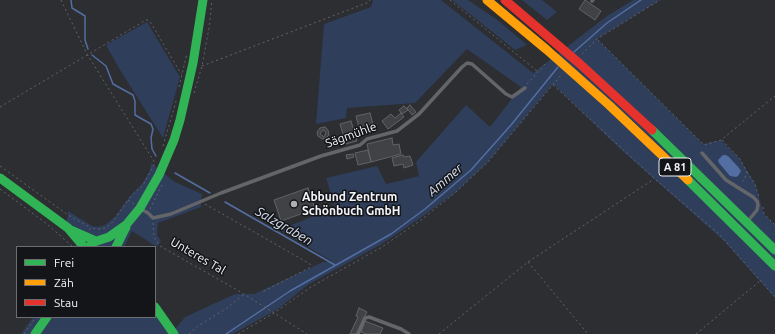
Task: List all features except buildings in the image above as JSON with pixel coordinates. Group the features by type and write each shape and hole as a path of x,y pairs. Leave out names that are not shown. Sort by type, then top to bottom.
{"main road":[{"path":"116,246 126,225 140,208 159,175 174,140 193,64 203,0"},
{"name":"A 81","path":"487,0 547,50 567,72 670,162 775,266"},
{"name":"A 81","path":"505,0 579,61 775,250"},
{"path":"0,178 68,228 96,242 111,242 115,246"},
{"path":"96,242 109,237 126,225"},
{"path":"68,228 83,246"},
{"path":"156,308 174,334"},
{"path":"35,334 46,318"}],"lane":[{"name":"Sägmühle","path":"153,218 171,214 321,156 360,145 366,139 397,131 419,114 467,63 472,64 506,94 512,96 525,88"},
{"path":"702,153 726,180 757,201 757,210 747,222"},
{"path":"140,208 153,218"},
{"path":"358,334 365,318 369,317 401,329 409,334"}],"path":[{"path":"61,0 87,54 155,163"},
{"path":"202,66 369,2 370,0"},
{"path":"450,0 537,71 525,88"},
{"path":"579,61 597,39 660,0"},
{"path":"0,107 87,54 148,20 182,74"},
{"path":"597,39 701,144 721,140 775,96"},
{"path":"179,88 187,51"},
{"path":"238,334 274,313 311,286 382,247 421,220 456,192 488,162 553,84 567,72"},
{"path":"553,84 655,179 720,234 775,297"},
{"path":"163,146 178,95"},
{"path":"721,140 740,159 747,172 744,180 737,187"},
{"path":"0,166 68,215 91,228 100,229 111,224 128,200 143,185 158,158"},
{"path":"439,334 528,262 655,179"},
{"path":"0,189 47,224 72,246"},
{"path":"128,200 140,208"},
{"path":"200,202 310,264 311,266 308,268 262,292"},
{"name":"Unteres Tal","path":"153,218 154,237 160,246 244,294 307,334"},
{"path":"85,236 91,228"},
{"path":"528,262 588,334"},
{"path":"696,334 761,281"},
{"path":"189,334 198,326 227,308 244,294"},
{"path":"24,334 35,318"}],"shaded area":[{"path":"373,0 441,0 533,73 607,16 633,0 660,0 597,39 703,144 721,140 740,159 755,184 764,214 775,225 775,298 724,241 618,147 553,84 488,162 456,192 380,245 309,284 278,309 233,334 21,334 32,318 156,318 156,302 175,329 185,317 235,294 254,294 323,262 333,262 280,230 335,207 326,178 377,166 386,184 419,176 416,162 466,105 490,127 521,87 467,49 415,103 347,108 346,118 316,124 324,24 371,7"},
{"path":"452,0 468,0 496,19 527,45 515,50"},
{"path":"522,0 542,0 557,12 547,20"},
{"path":"147,22 180,77 163,138 106,45"},
{"path":"723,155 729,157 739,168 741,171 738,176 730,176 719,163 718,160"},
{"path":"151,163 175,182 202,194 201,207 158,223 157,235 161,241 157,247 132,231 124,246 76,246 77,243 64,230 68,211 92,226 97,227 105,225 115,217 129,197 142,184 150,170"}],"waterway":[{"name":"Salzgraben","path":"71,0 72,8 85,16 85,40 88,49"},
{"name":"Ammer","path":"574,52 607,23 641,0"},
{"name":"Salzgraben","path":"92,55 106,66 113,84 133,95 135,101 135,115 151,124 153,129 151,138 152,149 156,156"},
{"name":"Ammer","path":"226,334 290,291 391,234 425,209 471,170 511,125 558,67"},
{"name":"Salzgraben","path":"175,173 210,193"},
{"name":"Salzgraben","path":"225,202 335,265"}],"traffic: fast":[{"path":"90,246 94,242 109,237 126,225 140,208 159,175 174,140 180,120 193,63 203,0"},
{"path":"652,130 775,250"},
{"path":"0,178 68,228 83,246"},
{"path":"688,180 775,266"},
{"path":"116,246 126,227"},
{"path":"71,230 96,241"},
{"path":"156,308 174,334"},
{"path":"35,334 46,318"}],"traffic: slow":[{"path":"487,0 547,50 609,105 688,180"}],"traffic: jam":[{"path":"505,0 580,64 652,130"}],"place":[{"name":"Abbund Zentrum Schönbuch GmbH","path":"294,204"}]}
